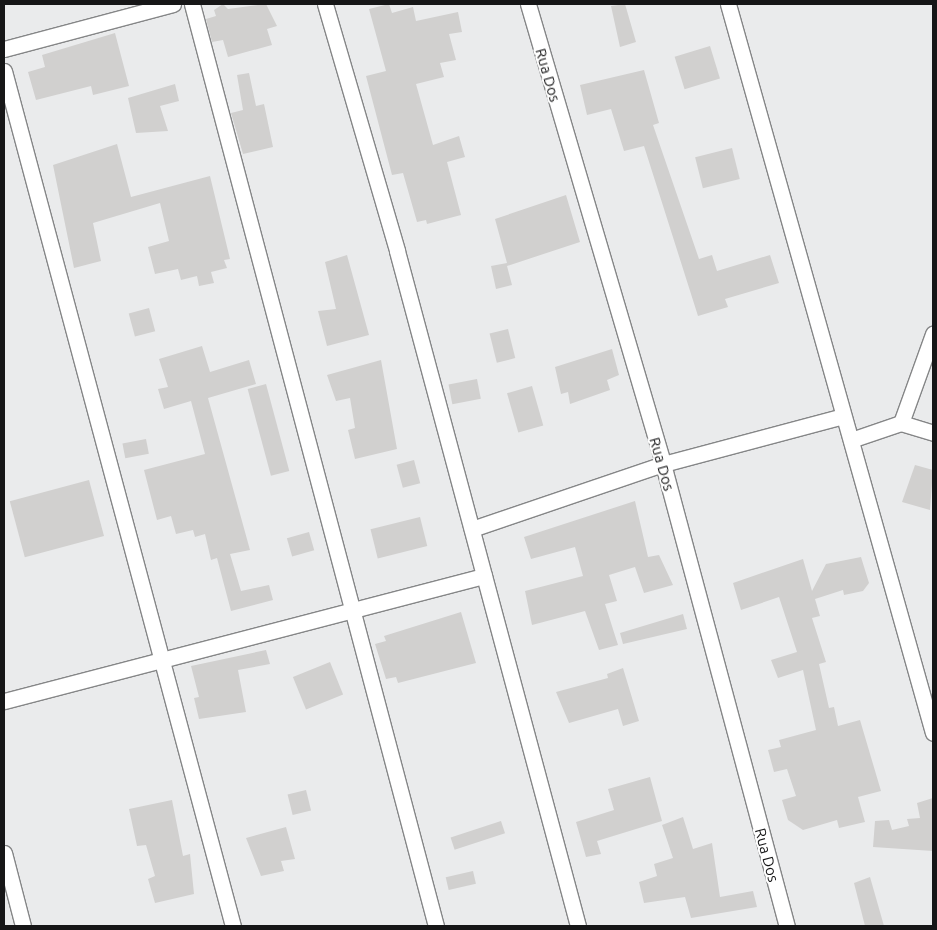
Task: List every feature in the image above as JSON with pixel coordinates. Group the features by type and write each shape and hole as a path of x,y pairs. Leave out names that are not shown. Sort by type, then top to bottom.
{"street":[{"path":"4,49 128,9 173,4"},
{"path":"192,4 436,926"},
{"path":"325,4 472,529 578,926"},
{"name":"Rua Dos","path":"528,4 663,464 787,926"},
{"path":"728,4 933,733"},
{"path":"4,71 164,661 233,926"},
{"path":"901,423 933,334"},
{"path":"472,529 663,464 843,416"},
{"path":"851,440 901,423 933,433"},
{"path":"4,700 164,661 484,576"},
{"path":"4,853 23,926"}],"building":[{"path":"223,4 228,9 266,4 277,26 267,29 272,45 228,57 223,40 212,42 206,19 216,16 214,10"},
{"path":"389,4 392,13 413,7 416,21 458,12 462,32 449,34 456,60 440,63 444,77 416,84 433,145 459,136 465,157 447,162 461,215 427,224 426,220 417,222 403,173 392,175 366,76 386,71 369,9"},
{"path":"625,4 636,42 620,47 611,6"},
{"path":"115,33 129,86 93,95 91,86 36,100 28,72 45,67 42,55"},
{"path":"710,46 720,79 685,89 675,57"},
{"path":"644,70 659,123 653,125 699,259 712,255 717,271 770,255 779,283 725,299 728,307 698,316 644,146 624,151 611,109 587,115 580,85"},
{"path":"249,73 256,106 264,104 273,147 243,154 231,113 243,110 237,75"},
{"path":"175,84 179,101 160,106 168,131 136,133 128,98"},
{"path":"117,144 131,197 210,176 230,259 224,260 227,268 211,272 214,283 199,286 197,276 181,280 178,269 155,274 148,247 169,241 160,203 93,223 101,261 74,268 53,165"},
{"path":"732,148 740,179 703,188 695,157"},
{"path":"566,195 580,242 507,266 512,285 496,289 491,266 507,263 495,219"},
{"path":"347,255 369,335 327,346 318,311 336,309 325,262"},
{"path":"149,308 155,331 135,337 129,313"},
{"path":"508,329 515,358 497,363 490,334"},
{"path":"202,346 210,372 249,360 256,384 208,398 250,550 230,554 241,591 269,585 273,600 231,611 217,558 211,560 205,534 195,537 193,530 176,534 171,516 157,520 144,470 205,454 191,401 164,409 158,389 168,387 159,359"},
{"path":"612,349 619,375 607,380 610,390 570,404 568,392 561,394 555,367"},
{"path":"381,360 397,449 355,459 348,430 355,428 350,398 336,401 327,375"},
{"path":"477,379 481,399 452,404 449,385"},
{"path":"266,384 289,471 271,476 248,389"},
{"path":"532,386 543,425 518,433 507,393"},
{"path":"146,439 149,454 125,458 122,444"},
{"path":"414,460 420,483 403,488 397,465"},
{"path":"915,465 933,470 930,510 902,502"},
{"path":"89,480 104,536 25,557 10,501"},
{"path":"635,501 648,557 659,555 673,585 644,593 635,567 609,575 617,601 605,604 618,645 599,650 585,611 532,625 525,591 583,576 575,547 531,559 524,537"},
{"path":"420,517 427,546 378,558 371,529"},
{"path":"309,532 314,550 292,557 287,538"},
{"path":"861,557 869,583 863,591 844,595 843,590 815,599 820,616 812,618 826,662 819,664 829,708 834,707 838,726 860,720 881,791 858,797 865,822 839,828 837,820 803,830 788,820 782,800 796,796 787,769 774,772 768,750 781,747 779,740 816,730 803,670 778,678 771,660 797,652 779,597 741,610 733,583 803,559 812,591 826,564"},
{"path":"461,612 476,663 398,683 396,677 386,679 375,644 386,641 384,636"},
{"path":"683,614 687,629 623,644 620,633"},
{"path":"266,650 270,664 238,670 246,712 199,719 194,698 199,697 191,666"},
{"path":"330,662 343,694 306,709 293,677"},
{"path":"623,668 639,721 623,726 618,709 569,723 556,692 608,678 607,674"},
{"path":"650,777 662,821 597,841 601,854 586,857 576,822 614,810 608,789"},
{"path":"306,790 311,810 293,815 288,795"},
{"path":"933,798 933,851 873,847 875,821 889,820 892,830 909,826 907,819 920,818 917,803"},
{"path":"172,800 183,856 190,854 194,894 155,903 148,879 155,876 146,845 137,846 129,809"},
{"path":"683,817 693,849 712,843 720,897 753,891 757,907 691,918 685,897 644,903 639,882 657,876 654,864 673,858 662,825"},
{"path":"501,821 505,833 455,850 451,837"},
{"path":"286,827 295,859 281,861 284,871 261,876 246,838"},
{"path":"473,871 476,884 449,890 446,877"},
{"path":"870,877 884,926 865,926 854,883"}]}
